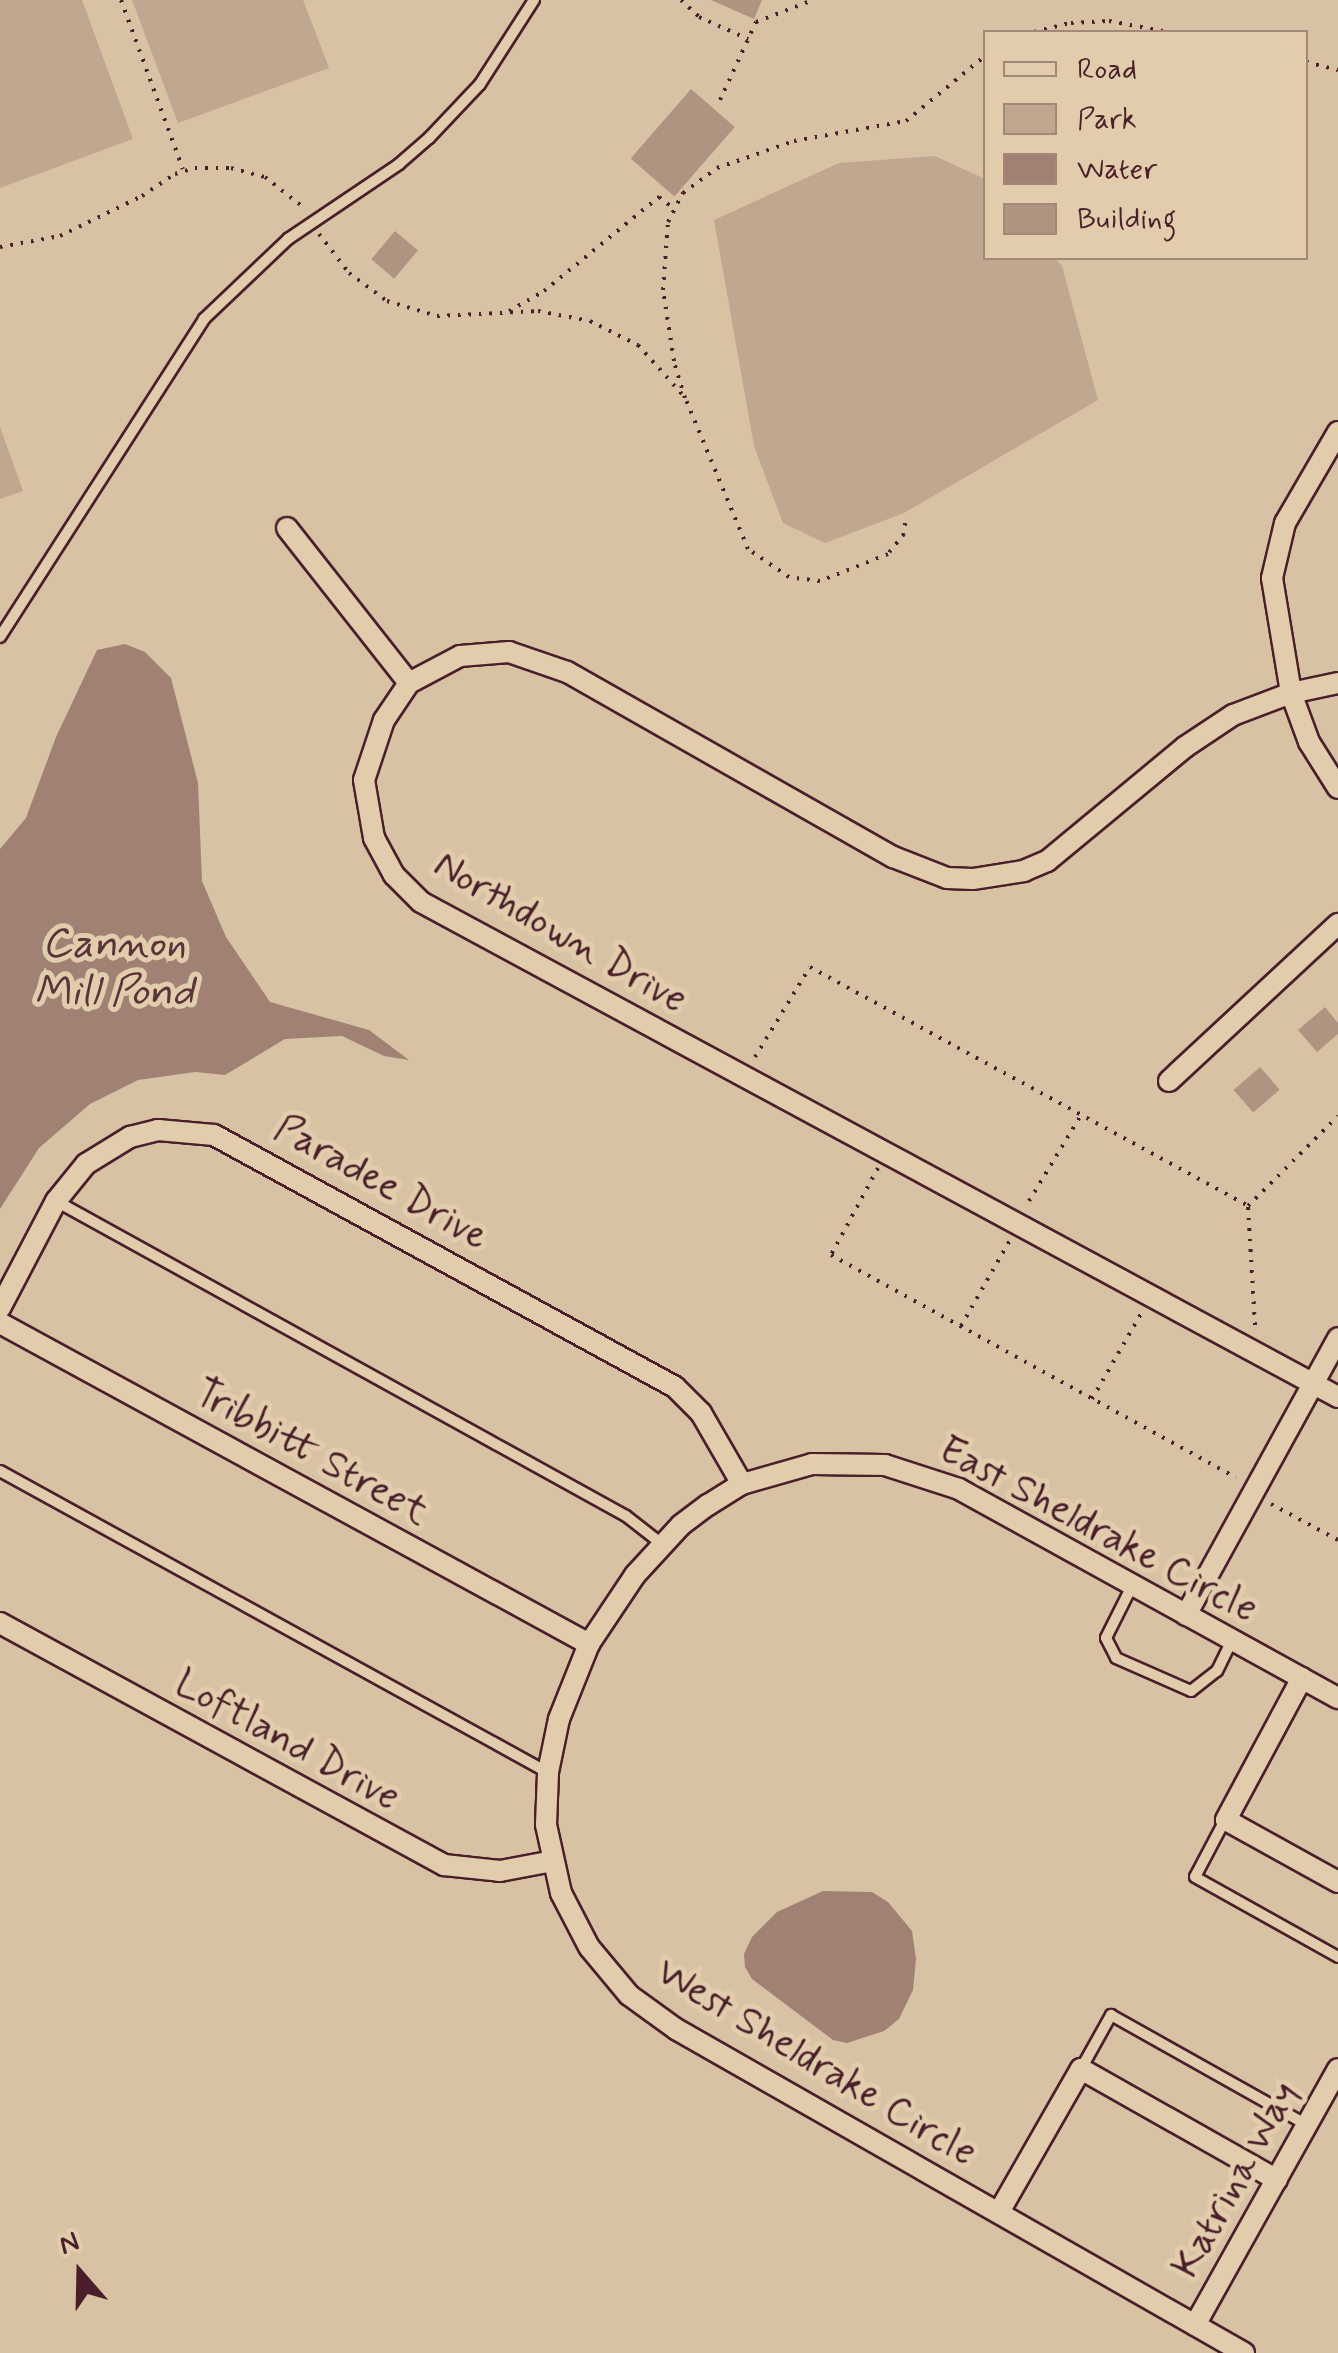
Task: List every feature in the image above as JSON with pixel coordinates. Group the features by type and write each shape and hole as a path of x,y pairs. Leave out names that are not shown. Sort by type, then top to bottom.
{"street":[{"path":"1338,432 1285,523 1276,550 1274,604 1291,693 1309,742 1338,788"},
{"path":"287,528 410,684"},
{"name":"Northdown Drive","path":"1338,683 1260,703 1210,728 1047,862 1024,871 973,879 947,878 892,857 568,672 531,656 485,652 460,656 410,684 384,720 364,780 374,838 394,876 421,902 1338,1397"},
{"path":"1169,1082 1338,924"},
{"name":"Paradee Drive","path":"0,1308 56,1201 86,1164 130,1137 187,1130 241,1146 675,1387 708,1423 742,1484"},
{"name":"Tribbitt Street","path":"0,1324 588,1644"},
{"path":"1186,1614 1338,1338"},
{"name":"East Sheldrake Circle","path":"588,1644 662,1544 708,1504 742,1484 777,1471 848,1461 920,1472 959,1489 1338,1698"},
{"name":"Loftland Drive","path":"0,1623 444,1865 500,1871 553,1862"},
{"name":"West Sheldrake Circle","path":"588,1644 559,1718 548,1772 546,1825 562,1893 589,1948 610,1976 652,2013 1244,2353"},
{"path":"1302,1678 1226,1820 1338,1882"},
{"path":"999,2212 1081,2069 1277,2180"},
{"name":"Katrina Way","path":"1195,2325 1338,2069"}],"lane":[{"path":"0,636 204,319 288,238 399,164 429,138 480,84 534,0"},
{"path":"56,1201 626,1516 662,1544"},
{"path":"0,1471 548,1772"},
{"path":"1132,1586 1106,1638 1116,1658 1190,1692 1217,1671 1232,1640"},
{"path":"1226,1820 1195,1876 1338,1957"},
{"path":"1081,2069 1111,2015 1307,2125"}],"path":[{"path":"121,0 184,170"},
{"path":"682,0 700,18 748,39"},
{"path":"720,100 760,20 813,0"},
{"path":"1042,30 1109,21 1157,30"},
{"path":"906,523 900,541 888,554 827,579 802,581 776,570 742,542 685,398 663,290 666,239 673,208 703,176 739,158 794,141 906,121 983,57"},
{"path":"1308,62 1338,70"},
{"path":"0,248 60,236 184,170 209,167 249,172 280,185 303,207"},
{"path":"505,313 544,291 659,197 673,208"},
{"path":"319,234 349,272 387,301 437,316 554,312 607,327 657,361 685,398"},
{"path":"755,1057 810,967 1248,1206"},
{"path":"1029,1201 1082,1114"},
{"path":"1255,1326 1248,1206 1338,1116"},
{"path":"878,1168 831,1254 1236,1478"},
{"path":"961,1326 1010,1240"},
{"path":"1092,1399 1142,1312"},
{"path":"1271,1504 1338,1540"}],"green space":[{"path":"0,0 82,0 133,139 0,188"},
{"path":"132,0 303,0 329,68 178,123"},
{"path":"935,156 983,178 983,260 1057,260 1062,266 1098,400 904,513 825,543 783,523 754,446 714,220 839,163"},
{"path":"0,427 23,491 0,499"}],"water":[{"name":"Cannon Mill Pond","path":"125,644 145,652 171,678 198,783 202,881 226,937 270,1002 369,1030 409,1060 384,1056 342,1036 285,1039 225,1075 195,1072 138,1080 90,1104 39,1148 0,1209 0,849 26,818 56,737 97,650"},
{"path":"823,1891 872,1892 888,1902 912,1931 916,1959 913,1990 899,2019 884,2031 847,2043 833,2040 752,1979 745,1967 744,1954 752,1937 777,1912"}],"building":[{"path":"711,0 762,0 754,19"},
{"path":"691,89 735,127 674,196 631,158"},
{"path":"395,231 418,250 394,279 371,259"},
{"path":"1325,1007 1338,1023 1338,1034 1317,1052 1298,1030"},
{"path":"1260,1067 1280,1090 1253,1113 1234,1090"}]}
